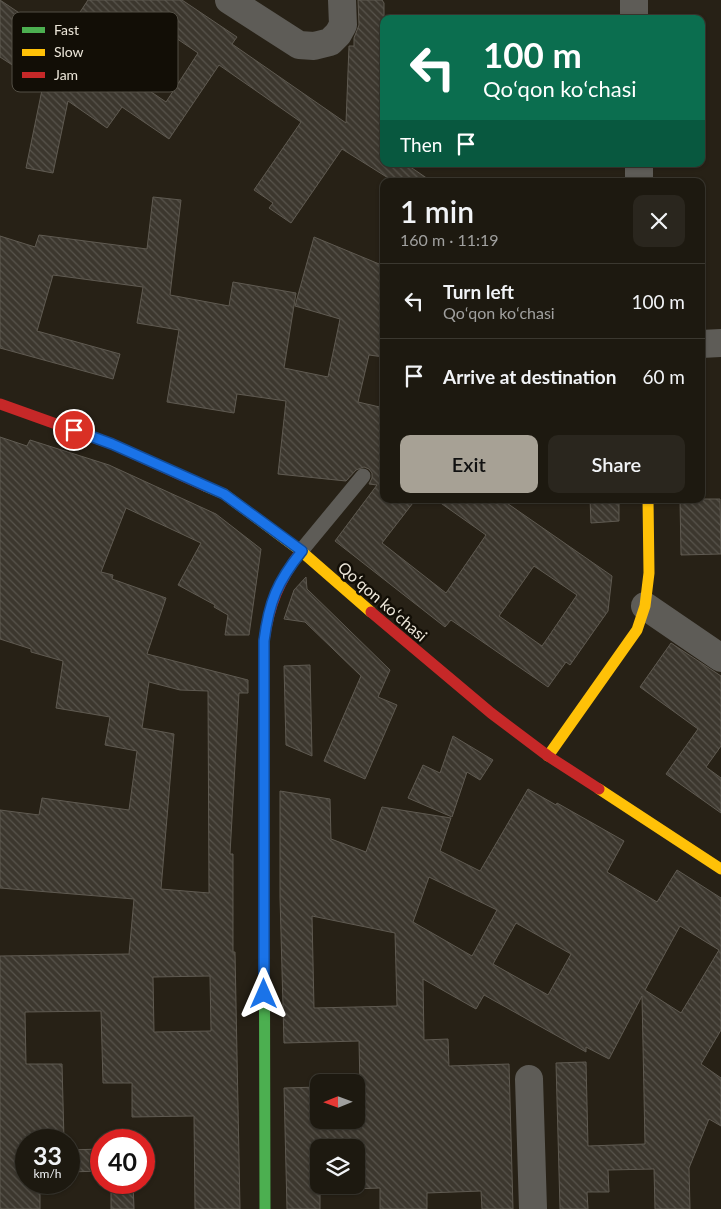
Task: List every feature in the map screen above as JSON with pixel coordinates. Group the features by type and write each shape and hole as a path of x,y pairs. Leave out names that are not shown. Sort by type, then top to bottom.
{"street":[{"path":"229,0 299,45 314,46 330,42 338,34 343,25 342,0"},
{"path":"634,0 634,15"},
{"path":"705,344 721,343"},
{"name":"Qoʻqon koʻchasi","path":"0,404 112,444 224,494 302,551 367,609 491,713 548,756 721,869"},
{"path":"548,756 637,630 645,606 649,573 648,503"},
{"path":"265,1209 264,641 268,611 279,584 283,575 302,551"},
{"path":"645,606 721,658"},
{"path":"530,1079 533,1209"}],"lane":[{"path":"302,551 363,476"}],"building":[{"path":"0,0 18,12 12,12 12,65 0,57"},
{"path":"88,0 182,0 237,37 232,44 346,123 349,46 354,46 354,38 359,25 358,0 382,0 384,3 384,15 380,15 380,167 410,167 427,178 388,178 342,149 291,223 269,208 273,203 254,190 301,122 219,65 169,139 122,107 107,128 68,101 53,173 26,168 42,92 151,92 166,102 173,92 178,92 178,84 198,53 178,39 178,12 80,12"},
{"path":"153,197 181,200 170,295 229,306 233,282 296,293 284,368 328,377 340,319 295,306 314,237 380,264 380,356 369,355 358,402 380,407 380,503 413,503 382,543 446,593 486,535 441,503 507,503 612,576 608,611 570,665 566,662 548,687 451,620 445,627 335,541 377,485 369,484 372,473 364,467 356,470 346,481 278,474 286,401 237,394 234,413 167,402 179,330 137,323 143,287 53,275 37,331 120,354 113,379 0,348 0,236 35,247 39,235 147,249","holes":["534,566 577,595 542,646 499,616"]},
{"path":"0,437 27,446 30,440 109,465 216,514 261,549 249,635 225,635 228,615 214,607 215,605 178,585 201,543 126,508 101,572 113,575 112,579 166,598 147,654 248,680 248,693 239,693 230,854 233,854 233,952 235,952 240,1209 195,1209 194,1116 132,1117 132,1083 103,1083 101,1011 25,1012 26,1064 62,1064 64,1129 15,1129 15,1194 40,1194 40,1209 0,1209 0,956 129,954 134,899 0,888 0,810 39,815 42,798 129,810 137,751 105,745 110,717 56,708 63,661 31,652 31,649 0,639","holes":["149,682 180,690 208,691 209,893 161,889 174,734 142,728","210,976 211,1031 154,1032 153,977"]},
{"path":"705,499 720,499 721,554 681,555 680,503 705,503"},
{"path":"590,503 619,503 619,521 591,523"},
{"path":"306,577 307,589 390,670 378,697 397,705 365,779 324,761 361,676 305,622 284,619 294,590"},
{"path":"671,643 721,676 721,746 706,767 721,778 721,813 666,774 698,729 640,687"},
{"path":"310,665 312,756 286,745 284,666"},
{"path":"453,736 493,760 480,780 467,772 452,817 408,798 423,765 440,773"},
{"path":"528,789 556,805 557,803 624,841 607,872 657,902 677,870 721,898 721,1030 701,1064 721,1078 721,1126 709,1119 689,1168 690,1209 655,1209 654,1169 608,1170 609,1192 587,1192 588,1209 560,1209 556,1063 586,1062 588,1146 645,1144 642,996 609,1059 586,1047 586,1052 484,995 476,1009 423,979 424,1040 448,1039 449,1066 509,1064 513,1209 482,1209 481,1191 427,1193 427,1209 380,1209 380,1188 365,1188 365,1139 310,1139 310,1194 320,1194 320,1209 287,1209 284,1088 310,1087 310,1129 365,1129 365,1074 360,1074 359,1041 284,1043 280,897 280,791 330,799 331,839 366,852 382,807 451,818 440,851 480,871","holes":["429,877 497,910 472,956 413,922","312,916 395,933 397,1006 314,1008","516,923 571,954 548,995 493,964","680,926 719,950 681,1013 645,990"]},
{"path":"90,1149 90,1171 80,1172 80,1150"},
{"path":"111,1194 133,1194 134,1209 111,1209"}],"traffic: fast":[{"path":"264,776 265,1209"}],"traffic: slow":[{"path":"205,486 224,494 301,551 371,612"},
{"path":"548,756 637,630 645,606 649,573 648,503"},
{"path":"599,789 721,869"}],"traffic: jam":[{"path":"0,404 112,444 205,486"},
{"path":"264,776 264,641 266,628 276,594 301,551"},
{"path":"371,612 491,713 548,756 599,789"}],"route":[{"path":"74,430 112,444 224,494 302,551 283,575 268,611 264,641 264,994"}]}
